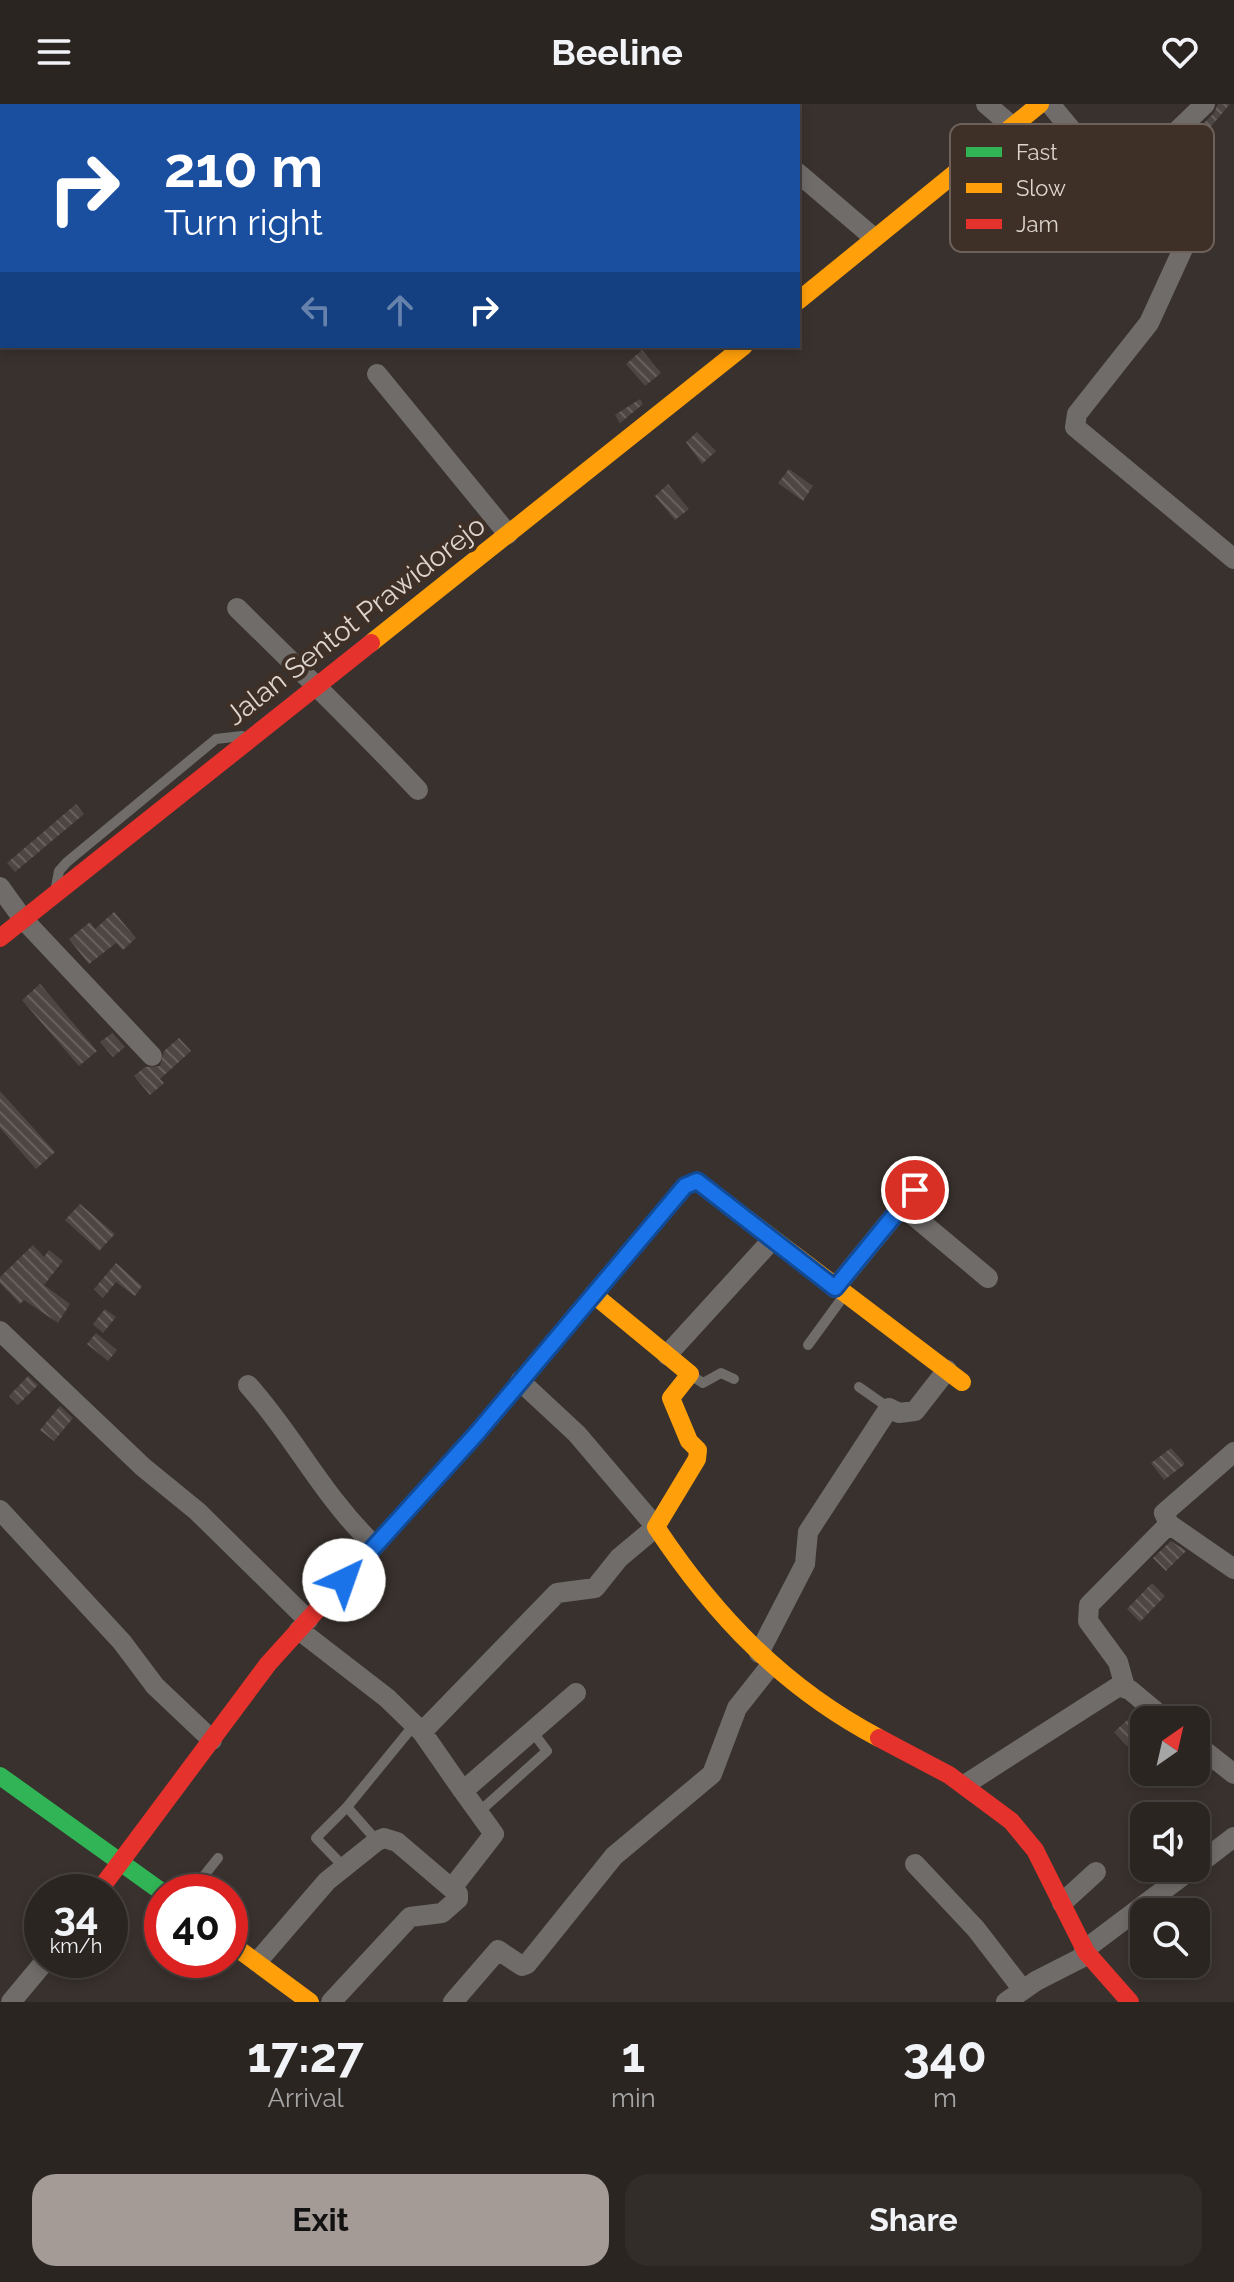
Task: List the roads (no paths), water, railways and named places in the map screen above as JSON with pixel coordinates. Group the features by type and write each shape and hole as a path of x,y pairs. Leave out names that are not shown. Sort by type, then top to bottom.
{"street":[{"path":"986,104 1010,124"},
{"path":"1015,124 1040,104"},
{"path":"1050,104 1067,124"},
{"path":"1184,124 1205,104"},
{"path":"800,175 873,237"},
{"path":"800,299 950,176"},
{"path":"1182,252 1149,323 1073,422 1086,439 1234,559"},
{"name":"Jalan Sentot Prawidorejo","path":"0,938 739,348"},
{"path":"377,374 508,534"},
{"path":"237,608 316,688 340,707 418,790"},
{"path":"0,887 23,919 152,1056"},
{"path":"839,1292 929,1173"},
{"path":"112,1874 268,1664 520,1381 691,1182 697,1181 839,1292 954,1376 915,1411 899,1413 889,1408 808,1532 805,1564 765,1659 737,1708 728,1740 712,1774 614,1856 525,1966 498,1950 453,2002"},
{"path":"902,1206 988,1278"},
{"path":"667,1355 772,1240"},
{"path":"418,1728 557,1593 595,1588 619,1558 656,1527 692,1474 698,1450 689,1441 686,1427 672,1406 676,1389 690,1374 593,1294"},
{"path":"0,1331 143,1467 197,1511 303,1625 418,1728 491,1829 492,1840 452,1888"},
{"path":"520,1381 577,1434 656,1527 681,1567 719,1615 765,1659 840,1716 966,1784 1013,1822 1030,1842 1086,1953 1130,2002"},
{"path":"248,1385 266,1405 326,1493 375,1546"},
{"path":"1234,1452 1164,1513 1169,1524 1234,1569"},
{"path":"0,1510 122,1642 155,1686 212,1740"},
{"path":"1149,1706 1125,1687 1118,1662 1088,1621 1089,1605 1169,1524"},
{"path":"966,1784 1109,1692 1125,1687"},
{"path":"463,1791 576,1693"},
{"path":"1210,1755 1234,1774"},
{"path":"0,1776 144,1879"},
{"path":"1210,1855 1234,1837"},
{"path":"257,1962 327,1881 377,1841 384,1838 397,1842 458,1894 442,1913 410,1917 331,2002"},
{"path":"915,1864 976,1929 1023,1990"},
{"path":"1062,1903 1096,1872"},
{"path":"1006,2002 1086,1953 1175,1882"},
{"path":"248,1956 310,2002"},
{"path":"11,2002 31,1978"}],"lane":[{"path":"808,1345 839,1292"},
{"path":"690,1374 703,1383 721,1373 734,1379"},
{"path":"859,1387 889,1408"},
{"path":"344,1867 316,1838 418,1728"},
{"path":"479,1812 547,1751 532,1731"},
{"path":"347,1807 377,1841"},
{"path":"205,1874 218,1858"}]}
